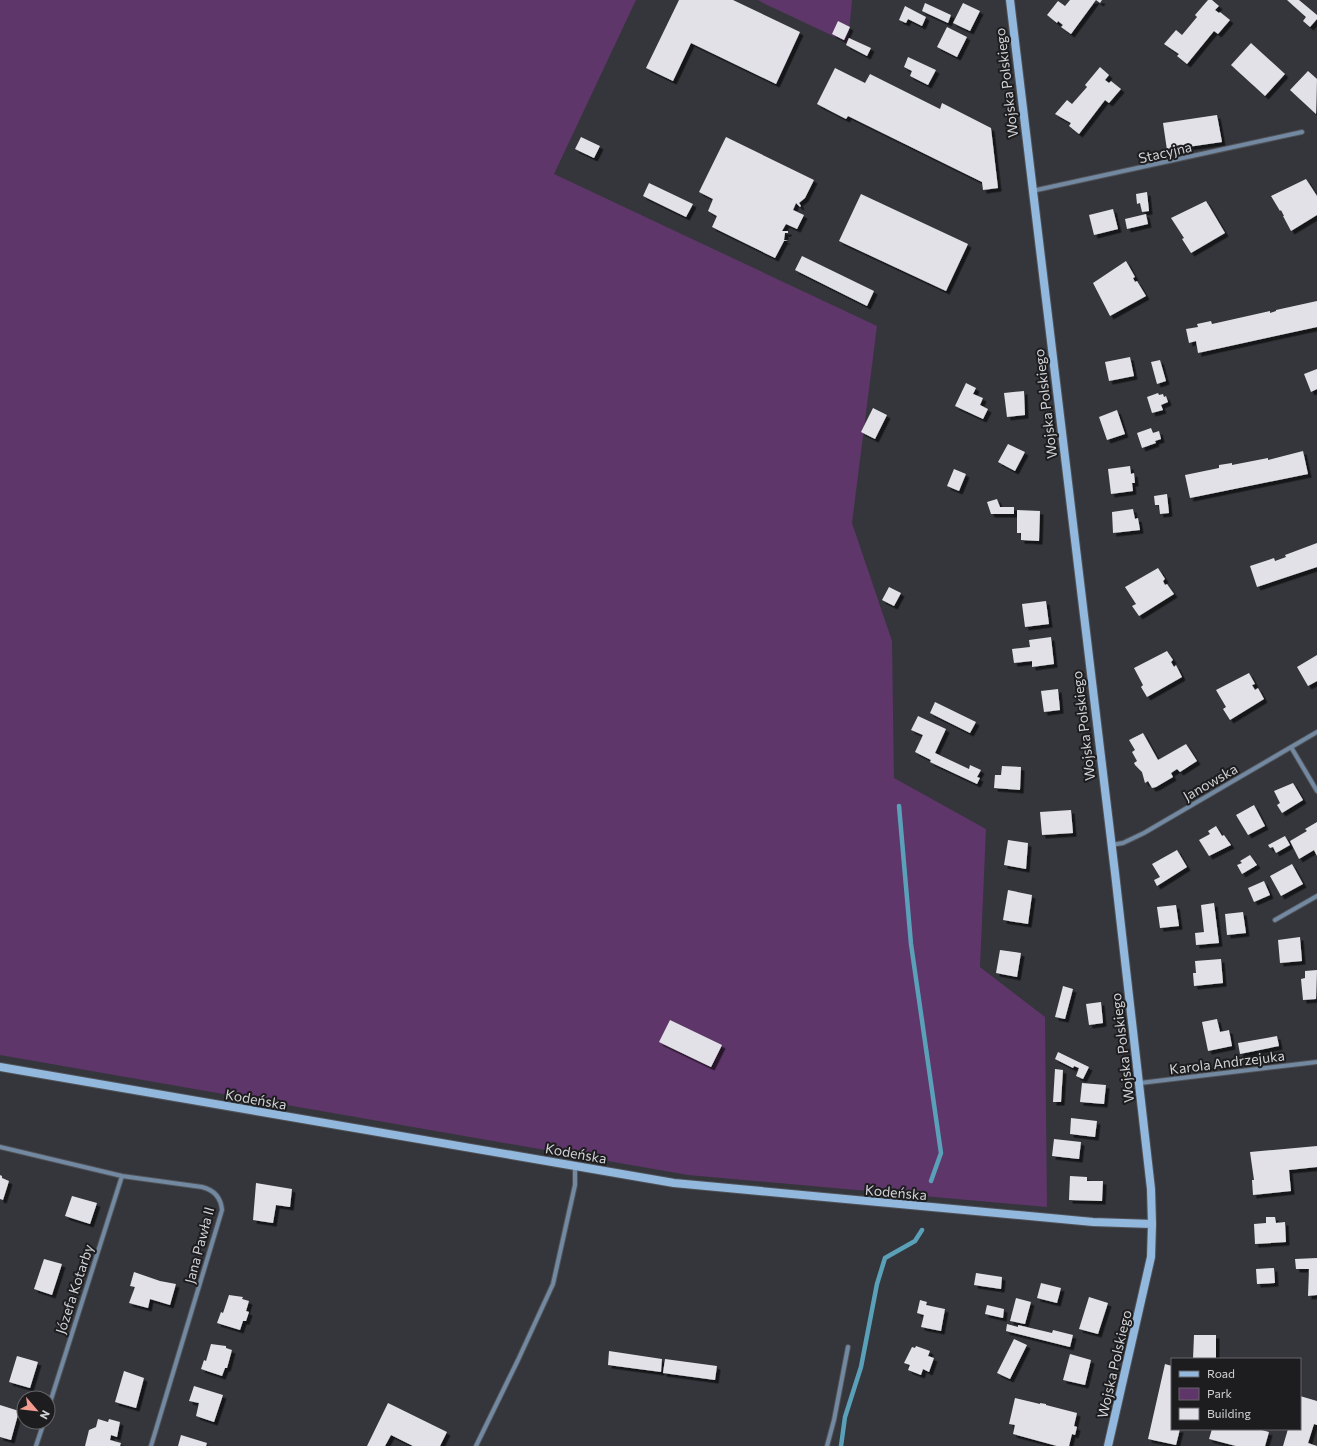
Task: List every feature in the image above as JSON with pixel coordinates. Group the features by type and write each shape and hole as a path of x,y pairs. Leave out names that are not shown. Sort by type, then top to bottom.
{"main road":[{"name":"Wojska Polskiego","path":"1010,0 1140,1083 1152,1224 1151,1257 1108,1446"},
{"name":"Kodeńska","path":"0,1067 649,1179 714,1188 1093,1222 1152,1224"}],"street":[{"name":"Stacyjna","path":"1032,192 1302,132"},
{"name":"Janowska","path":"1112,845 1144,833 1317,732"},
{"path":"1291,747 1317,791"},
{"path":"1275,920 1317,896"},
{"name":"Karola Andrzejuka","path":"1140,1083 1317,1062"},
{"name":"Jana Pawła II","path":"0,1147 122,1176 202,1187 209,1189 221,1202 222,1210 151,1446"},
{"path":"476,1446 553,1284 575,1185 575,1166"},
{"name":"Józefa Kotarby","path":"54,1390 122,1176"},
{"path":"827,1446 834,1420 848,1347"},
{"path":"36,1446 41,1430"}],"green space":[{"path":"0,0 636,0 554,174 877,326 852,523 892,641 894,778 986,829 980,967 1045,1017 1047,1207 688,1175 0,1055"},
{"path":"758,0 852,0 848,43 765,4"}],"building":[{"path":"679,0 733,0 800,32 776,84 691,43 673,81 646,68"},
{"path":"1070,0 1096,0 1071,34 1061,27 1063,25 1058,21 1057,23 1047,15 1058,1 1065,6"},
{"path":"1208,0 1212,0 1219,6 1215,10 1230,20 1218,34 1214,31 1187,64 1177,56 1179,54 1164,44 1176,30 1182,35 1197,17 1195,15"},
{"path":"1287,0 1299,0 1317,15 1317,19 1310,27 1303,21 1306,17"},
{"path":"925,3 951,15 948,23 922,11"},
{"path":"963,3 980,11 970,31 953,23"},
{"path":"905,6 926,17 922,26 908,19 906,23 899,20"},
{"path":"838,21 850,27 844,40 832,34"},
{"path":"947,27 967,37 957,57 937,47"},
{"path":"849,38 871,48 867,56 846,45"},
{"path":"1251,43 1285,74 1265,96 1231,65"},
{"path":"908,57 936,70 928,85 910,76 912,71 904,67"},
{"path":"1100,67 1109,75 1105,80 1109,83 1111,81 1121,89 1109,103 1105,100 1079,134 1069,126 1071,123 1055,114 1067,100 1072,104 1087,87 1085,85"},
{"path":"835,68 865,83 870,74 940,109 942,103 991,128 998,188 983,190 982,182 848,116 846,119 817,104"},
{"path":"1308,71 1317,79 1316,114 1290,90"},
{"path":"1217,115 1222,142 1167,150 1163,123"},
{"path":"581,137 600,146 594,158 575,149"},
{"path":"726,137 814,180 805,198 799,203 801,206 800,207 796,203 793,210 804,215 797,229 786,224 782,231 788,231 788,233 785,233 784,240 788,241 784,241 775,258 712,227 717,216 708,211 713,199 699,192"},
{"path":"1306,179 1317,196 1317,215 1291,231 1281,210 1280,211 1271,196"},
{"path":"649,183 693,204 686,217 643,196"},
{"path":"1147,192 1149,211 1142,212 1140,203 1137,204 1136,194"},
{"path":"861,194 968,244 946,291 839,241"},
{"path":"1206,201 1225,233 1191,253 1182,239 1184,238 1171,218"},
{"path":"1113,209 1118,229 1094,235 1089,215"},
{"path":"1146,214 1148,224 1127,229 1125,219"},
{"path":"802,256 874,291 867,306 795,270"},
{"path":"1126,261 1135,277 1133,278 1135,282 1137,281 1146,296 1110,316 1093,283"},
{"path":"1317,301 1317,327 1198,353 1196,341 1189,343 1186,329 1198,327 1197,324 1211,321 1212,324 1270,311 1270,313 1276,310"},
{"path":"1130,357 1134,376 1109,381 1105,362"},
{"path":"1160,360 1166,381 1157,384 1151,362"},
{"path":"1317,369 1317,389 1311,392 1304,374"},
{"path":"966,383 976,388 973,394 983,398 980,405 988,409 983,419 955,406"},
{"path":"1024,391 1025,415 1007,417 1004,393"},
{"path":"1158,393 1159,395 1163,394 1164,397 1166,396 1168,402 1161,405 1163,410 1152,413 1147,397"},
{"path":"873,408 887,415 875,439 861,432"},
{"path":"1117,410 1125,434 1107,440 1099,417"},
{"path":"1151,428 1153,433 1159,431 1161,439 1155,441 1156,443 1142,448 1137,433"},
{"path":"1008,444 1025,452 1015,471 998,462"},
{"path":"1303,451 1308,474 1190,498 1185,475 1219,468 1219,465 1232,463 1232,465 1268,458 1268,460"},
{"path":"1130,466 1131,474 1134,473 1135,483 1132,483 1133,491 1111,494 1108,469"},
{"path":"954,469 966,474 959,491 947,486"},
{"path":"1167,494 1169,513 1160,514 1159,505 1155,505 1154,496"},
{"path":"997,499 1000,507 1014,507 1014,514 991,514 987,502"},
{"path":"1133,509 1135,519 1138,518 1140,530 1113,533 1112,512"},
{"path":"1017,510 1040,511 1039,541 1021,540 1021,533 1017,533"},
{"path":"1317,543 1317,567 1257,587 1250,566 1274,558 1275,561 1286,557 1285,555"},
{"path":"1158,568 1165,579 1163,581 1165,585 1167,584 1174,594 1139,616 1132,606 1136,604 1125,587"},
{"path":"889,587 901,593 894,606 882,600"},
{"path":"1046,601 1049,624 1025,627 1022,604"},
{"path":"1051,637 1054,664 1032,667 1032,661 1014,663 1012,649 1030,647 1029,640"},
{"path":"1167,651 1173,660 1171,662 1174,667 1176,665 1182,677 1147,697 1141,687 1143,685 1134,668"},
{"path":"1317,655 1317,681 1308,686 1297,667"},
{"path":"1249,673 1255,684 1252,685 1255,690 1258,688 1264,699 1230,720 1223,709 1226,707 1216,690"},
{"path":"1058,689 1060,710 1044,712 1041,691"},
{"path":"935,702 976,722 970,733 930,713"},
{"path":"918,716 946,729 935,753 969,769 970,765 981,770 977,777 980,778 977,784 930,762 931,760 915,752 923,735 911,730"},
{"path":"1143,733 1158,760 1186,744 1197,761 1180,772 1177,769 1171,773 1173,777 1152,788 1148,781 1145,783 1142,772 1134,763 1137,761 1132,752 1135,750 1129,740"},
{"path":"1002,766 1021,767 1020,790 994,788 995,775 1001,775"},
{"path":"1293,783 1303,800 1282,813 1277,805 1280,803 1274,791"},
{"path":"1254,805 1265,826 1248,835 1236,815"},
{"path":"1071,810 1073,833 1042,835 1040,812"},
{"path":"1317,822 1317,856 1314,850 1299,859 1290,841 1307,831 1305,829"},
{"path":"1216,826 1222,836 1224,835 1231,845 1209,856 1199,840 1210,834 1208,831"},
{"path":"1285,836 1290,845 1276,853 1273,847 1270,848 1268,845"},
{"path":"1008,840 1028,843 1026,869 1004,865"},
{"path":"1177,850 1187,867 1157,886 1154,880 1160,877 1152,864"},
{"path":"1250,855 1257,865 1242,874 1237,865 1242,863 1240,861"},
{"path":"1292,864 1303,884 1281,896 1270,876"},
{"path":"1264,881 1270,895 1254,902 1248,888"},
{"path":"1008,890 1032,895 1028,924 1003,920"},
{"path":"1214,903 1219,943 1196,945 1195,933 1204,932 1201,905"},
{"path":"1176,905 1179,926 1160,928 1157,907"},
{"path":"1243,912 1246,933 1227,935 1225,914"},
{"path":"1300,937 1302,961 1280,963 1278,940"},
{"path":"1000,950 1021,953 1017,977 996,973"},
{"path":"1221,959 1223,983 1194,986 1193,973 1196,973 1195,961"},
{"path":"1317,970 1316,999 1303,1000 1301,979 1305,978 1305,971"},
{"path":"1063,986 1073,989 1065,1019 1055,1017"},
{"path":"1101,1002 1103,1023 1089,1025 1086,1004"},
{"path":"1217,1019 1220,1032 1229,1030 1232,1046 1208,1051 1202,1022"},
{"path":"670,1020 722,1045 711,1067 659,1042"},
{"path":"1277,1036 1279,1046 1240,1054 1238,1043"},
{"path":"1058,1052 1089,1067 1083,1079 1076,1076 1079,1068 1074,1066 1073,1068 1055,1059"},
{"path":"1055,1069 1063,1070 1061,1102 1053,1102"},
{"path":"1082,1083 1106,1085 1104,1104 1080,1102"},
{"path":"1071,1118 1097,1121 1095,1137 1070,1134"},
{"path":"1054,1139 1081,1142 1079,1159 1052,1156"},
{"path":"1317,1146 1317,1167 1289,1170 1291,1191 1253,1195 1252,1180 1254,1180 1250,1152"},
{"path":"0,1175 2,1178 9,1181 3,1200 0,1199"},
{"path":"1070,1176 1087,1177 1087,1181 1103,1181 1102,1201 1069,1200"},
{"path":"256,1183 292,1189 290,1207 276,1205 273,1223 253,1220"},
{"path":"72,1196 97,1203 90,1224 65,1216"},
{"path":"1266,1217 1275,1217 1276,1223 1285,1222 1286,1242 1255,1244 1254,1224 1266,1223"},
{"path":"1317,1258 1317,1295 1308,1296 1309,1269 1296,1269 1295,1259"},
{"path":"44,1259 62,1264 52,1295 34,1289"},
{"path":"1274,1268 1275,1283 1257,1284 1256,1269"},
{"path":"134,1272 160,1281 176,1284 170,1305 150,1299 148,1308 129,1303 135,1287 130,1286"},
{"path":"976,1273 1002,1277 1001,1289 974,1285"},
{"path":"1041,1283 1061,1288 1057,1303 1037,1298"},
{"path":"229,1295 243,1297 242,1299 249,1301 246,1311 249,1312 246,1321 243,1321 240,1330 217,1323 221,1312 223,1313"},
{"path":"1089,1297 1108,1303 1098,1334 1079,1329"},
{"path":"1016,1298 1031,1302 1025,1324 1010,1321"},
{"path":"920,1300 927,1302 926,1305 945,1309 941,1331 921,1327 924,1315 917,1313"},
{"path":"987,1305 1004,1309 1003,1318 985,1314"},
{"path":"1007,1324 1052,1333 1053,1330 1073,1335 1070,1347 1006,1331"},
{"path":"1194,1335 1216,1335 1216,1358 1193,1358"},
{"path":"1014,1339 1027,1345 1010,1379 997,1373"},
{"path":"211,1344 226,1346 226,1348 232,1350 227,1368 225,1368 222,1376 201,1369 204,1360 206,1361"},
{"path":"916,1346 930,1351 928,1356 934,1358 929,1372 923,1369 921,1375 908,1370 910,1365 904,1363 912,1347 915,1348"},
{"path":"609,1351 662,1359 661,1372 608,1365"},
{"path":"1070,1354 1091,1360 1085,1385 1063,1380"},
{"path":"17,1356 38,1362 30,1388 9,1382"},
{"path":"665,1359 717,1366 715,1380 663,1373"},
{"path":"1165,1364 1171,1366 1171,1430 1180,1430 1176,1445 1148,1439"},
{"path":"124,1371 144,1378 136,1408 115,1402"},
{"path":"194,1386 223,1395 214,1422 196,1416 199,1403 189,1401"},
{"path":"1301,1396 1317,1401 1317,1425 1314,1424 1308,1443 1317,1446 1283,1446 1288,1430 1301,1430"},
{"path":"1015,1398 1046,1404 1077,1413 1074,1426 1077,1427 1075,1435 1072,1434 1069,1446 1057,1446 1013,1434 1015,1425 1009,1424"},
{"path":"388,1403 447,1432 440,1446 413,1446 391,1435 385,1446 367,1446"},
{"path":"0,1405 16,1410 16,1422 11,1440 0,1437"},
{"path":"98,1419 108,1422 109,1419 120,1422 117,1437 111,1435 110,1440 121,1443 120,1446 85,1446 89,1430 96,1427"},
{"path":"1212,1430 1262,1430 1269,1432 1265,1446 1236,1446 1209,1439"},
{"path":"181,1435 207,1443 206,1446 178,1446"}],"waterway":[{"path":"899,806 911,944 941,1153 931,1181"},
{"path":"841,1446 845,1417 861,1367 877,1284 885,1258 915,1241 922,1230"}]}
